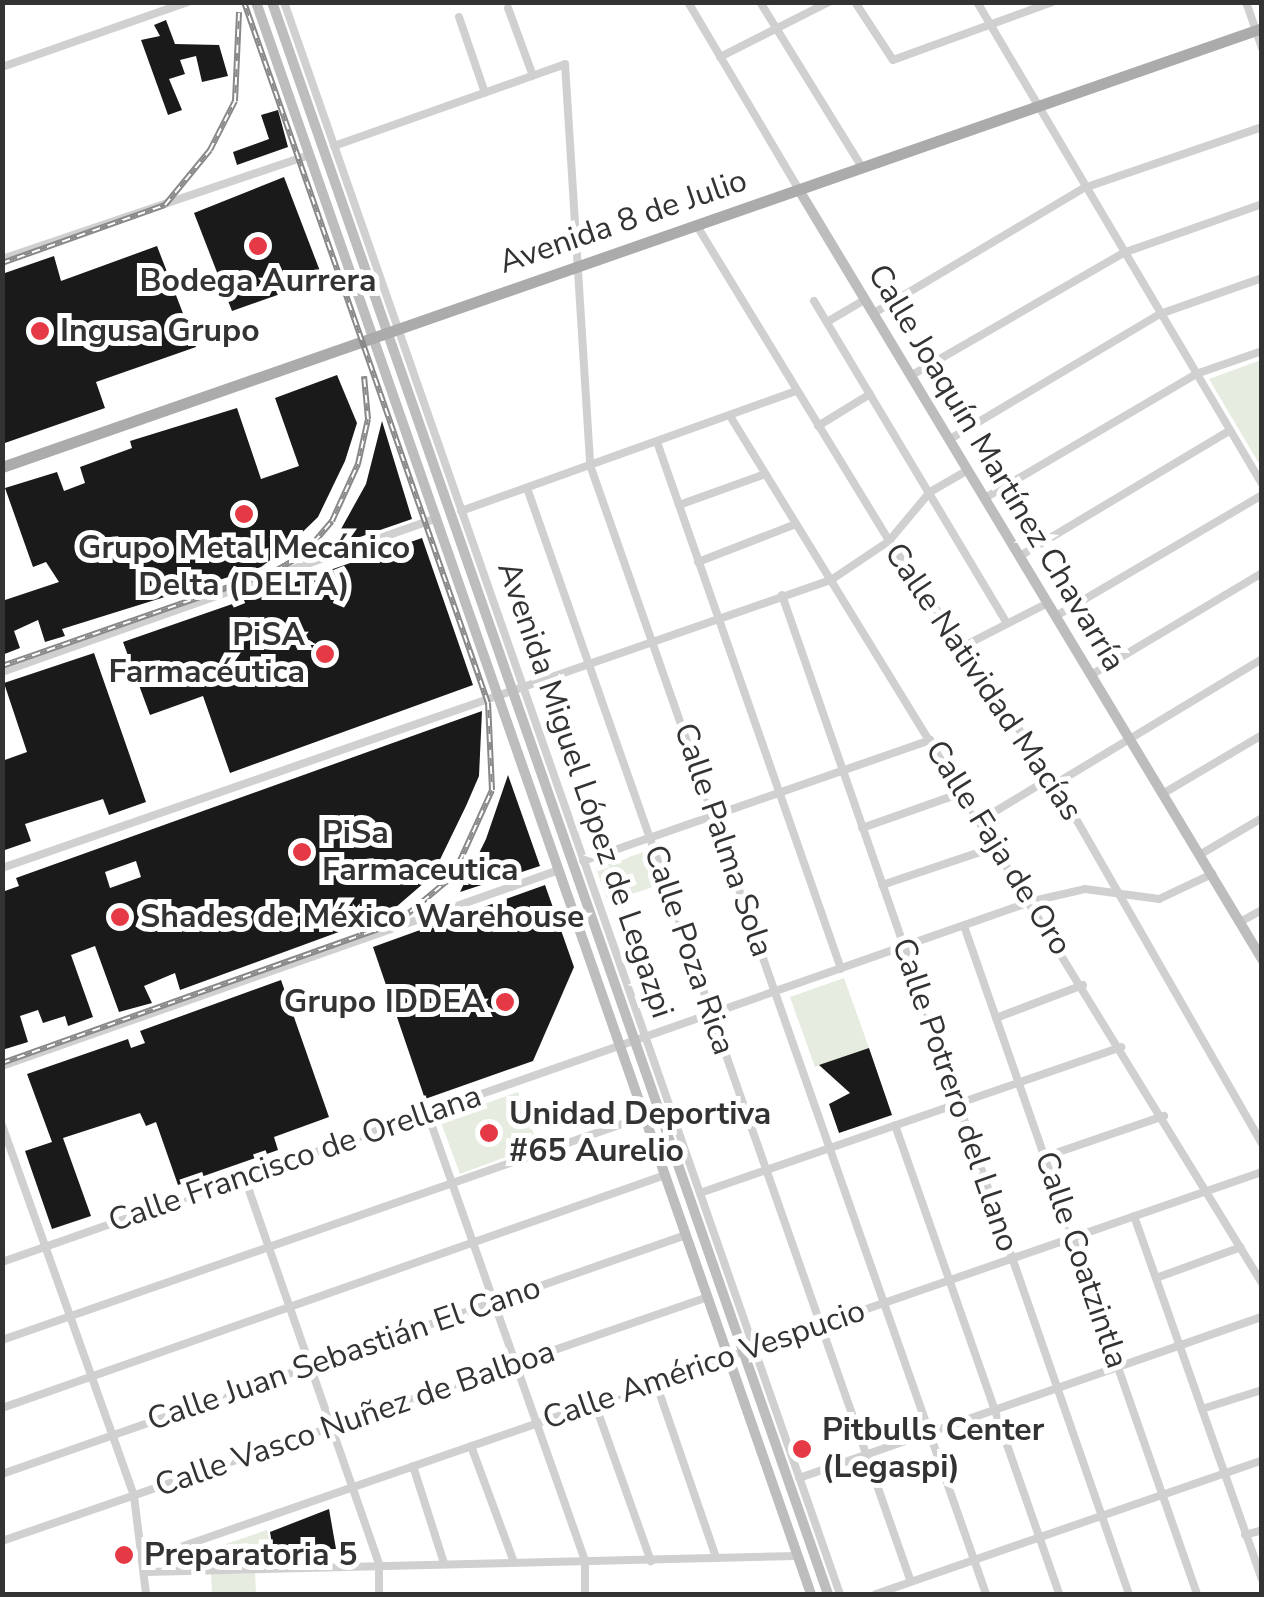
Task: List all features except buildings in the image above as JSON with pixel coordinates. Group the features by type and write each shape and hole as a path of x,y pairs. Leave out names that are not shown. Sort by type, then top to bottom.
{"main road":[{"name":"Avenida Miguel López de Legazpi","path":"256,2 309,155 386,333 436,518 811,1594"},
{"name":"Avenida Miguel López de Legazpi","path":"272,2 460,545 516,687 639,1038 828,1594"},
{"name":"Avenida 8 de Julio","path":"2,467 1258,29"},
{"name":"Calle Joaquín Martínez Chavarría","path":"799,190 1262,959"},
{"path":"447,550 460,545"}],"street":[{"path":"2,66 188,2"},
{"name":"Avenida Miguel López de Legazpi","path":"284,2 334,146 386,333 461,510 516,687 583,862 639,1038 700,1193 748,1351 840,1594"},
{"name":"Calle Joaquín Martínez Chavarría","path":"688,2 799,190"},
{"path":"760,2 862,167"},
{"path":"720,57 829,2"},
{"path":"856,2 888,60 1052,2"},
{"path":"976,2 1262,484"},
{"path":"1246,2 1262,48"},
{"path":"334,146 534,76 508,8"},
{"path":"459,17 486,94"},
{"name":"Calle Palma Sola","path":"534,76 565,64 590,466 986,1594"},
{"path":"874,313 1084,188 1262,127"},
{"path":"2,260 309,155"},
{"path":"912,375 1123,253 1262,204"},
{"name":"Calle Natividad Macías","path":"697,226 889,542 958,649 1054,780 1262,1144"},
{"path":"950,439 1160,314 1262,278"},
{"path":"826,322 866,300"},
{"path":"814,302 1006,623"},
{"path":"985,498 1196,374 1262,351"},
{"path":"461,510 796,391"},
{"path":"818,426 870,394"},
{"name":"Calle Faja de Oro","path":"730,416 1033,901 1262,1283"},
{"path":"1020,556 1230,430"},
{"path":"657,442 841,969"},
{"path":"2,868 496,690 516,687 831,580 889,542 930,492 968,470"},
{"path":"679,505 766,474"},
{"name":"Calle Poza Rica","path":"527,488 911,1582"},
{"path":"1056,616 1262,495"},
{"path":"2,672 436,518"},
{"path":"698,562 796,524"},
{"path":"1091,675 1262,572"},
{"name":"Calle Potrero del Llano","path":"782,596 1129,1594"},
{"path":"958,649 1048,602"},
{"path":"982,820 1262,659"},
{"path":"1164,793 1262,735"},
{"path":"583,862 932,740"},
{"path":"862,828 964,792"},
{"path":"1200,854 1262,818"},
{"path":"882,886 998,846"},
{"path":"2,1066 559,870"},
{"name":"Calle Francisco de Orellana","path":"2,1262 1033,901 1085,889 1159,899 1212,874"},
{"path":"1240,922 1262,910"},
{"name":"Calle Coatzintla","path":"964,926 1197,1594"},
{"path":"996,1018 1083,986"},
{"path":"700,1193 1121,1047"},
{"path":"427,1112 585,1562 586,1594"},
{"path":"2,1340 645,1116"},
{"path":"1044,1158 1164,1116"},
{"path":"2,1125 134,1496 146,1560 146,1594"},
{"path":"895,1125 1059,1594"},
{"name":"Calle Américo Vespucio","path":"146,1560 1262,1172"},
{"path":"2,1408 666,1175"},
{"path":"244,1176 379,1564 379,1594"},
{"path":"1134,1216 1262,1579"},
{"name":"Calle Juan Sebastián El Cano","path":"2,1474 686,1236"},
{"path":"1156,1278 1241,1248"},
{"name":"Calle Vasco Nuñez de Balboa","path":"2,1540 708,1298"},
{"path":"799,1478 1262,1318"},
{"path":"656,1383 716,1557"},
{"path":"1202,1410 1262,1390"},
{"path":"594,1404 651,1560"},
{"path":"471,1446 514,1562"},
{"path":"876,1594 1262,1460"},
{"path":"412,1466 444,1563"},
{"path":"1245,1536 1262,1530"},
{"path":"146,1572 798,1556"}],"shaded area":[{"path":"1262,360 1261,467 1209,379"},
{"path":"644,852 656,886 608,902 596,868"},
{"path":"844,978 869,1048 815,1067 790,997"},
{"name":"Unidad Deportiva #65 Aurelio","path":"518,1092 538,1145 460,1174 440,1120"},
{"path":"267,1530 273,1561 188,1563 187,1557"},
{"path":"255,1573 256,1594 212,1594 211,1574"}],"railway":[{"path":"2,1063 398,922 453,876 492,790 488,703 244,2"},
{"path":"2,263 165,205 210,150 235,101 239,12"},
{"path":"2,666 275,571 304,554 332,521 358,464 368,419 364,376"}],"place":[{"name":"Bodega Aurrera","path":"258,246"},
{"name":"Ingusa Grupo","path":"40,331"},
{"name":"Grupo Metal Mecánico Delta (DELTA)","path":"244,514"},
{"name":"PiSA Farmacéutica","path":"325,654"},
{"name":"PiSa Farmaceutica","path":"302,852"},
{"name":"Shades de México Warehouse","path":"120,917"},
{"name":"Grupo IDDEA","path":"505,1002"},
{"name":"Unidad Deportiva #65 Aurelio","path":"489,1133"},
{"name":"Pitbulls Center (Legaspi)","path":"802,1449"},
{"name":"Preparatoria 5","path":"124,1555"}]}
